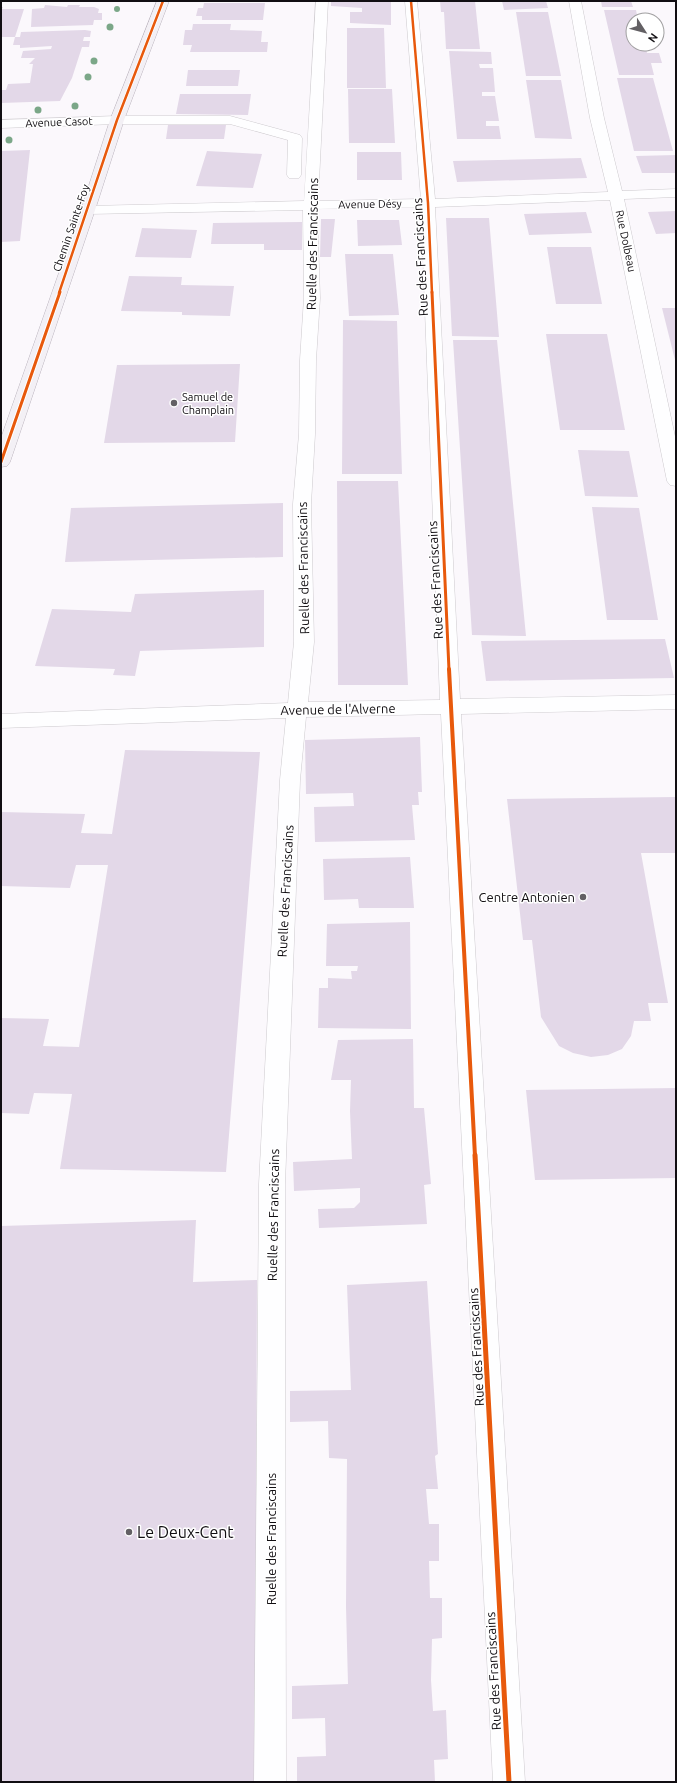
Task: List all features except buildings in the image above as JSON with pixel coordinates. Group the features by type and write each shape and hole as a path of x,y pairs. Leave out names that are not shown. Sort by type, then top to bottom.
{"main road":[{"name":"Chemin Sainte-Foy","path":"1,462 88,210 117,120 164,1"}],"street":[{"name":"Ruelle des Franciscains","path":"270,1782 272,1184 290,780 304,642 302,504 307,434 308,360 312,298 311,205 322,1"},
{"name":"Rue des Franciscains","path":"411,1 428,203 446,613 509,1782"},
{"name":"Rue Dolbeau","path":"575,1 597,118 616,194 676,482"},
{"name":"Avenue Casot","path":"1,124 117,120 230,120 295,138 294,175"},
{"name":"Avenue Désy","path":"88,210 428,203 616,194 676,193"},
{"name":"Avenue de l'Alverne","path":"1,721 297,710 676,702"}],"cycle path":[{"path":"1,462 88,210 117,120 163,1"},
{"path":"411,1 428,203 446,621 509,1782"}],"place":[{"name":"Samuel de Champlain","path":"174,403"},
{"name":"Centre Antonien","path":"583,897"},
{"name":"Le Deux-Cent","path":"129,1532"}]}
